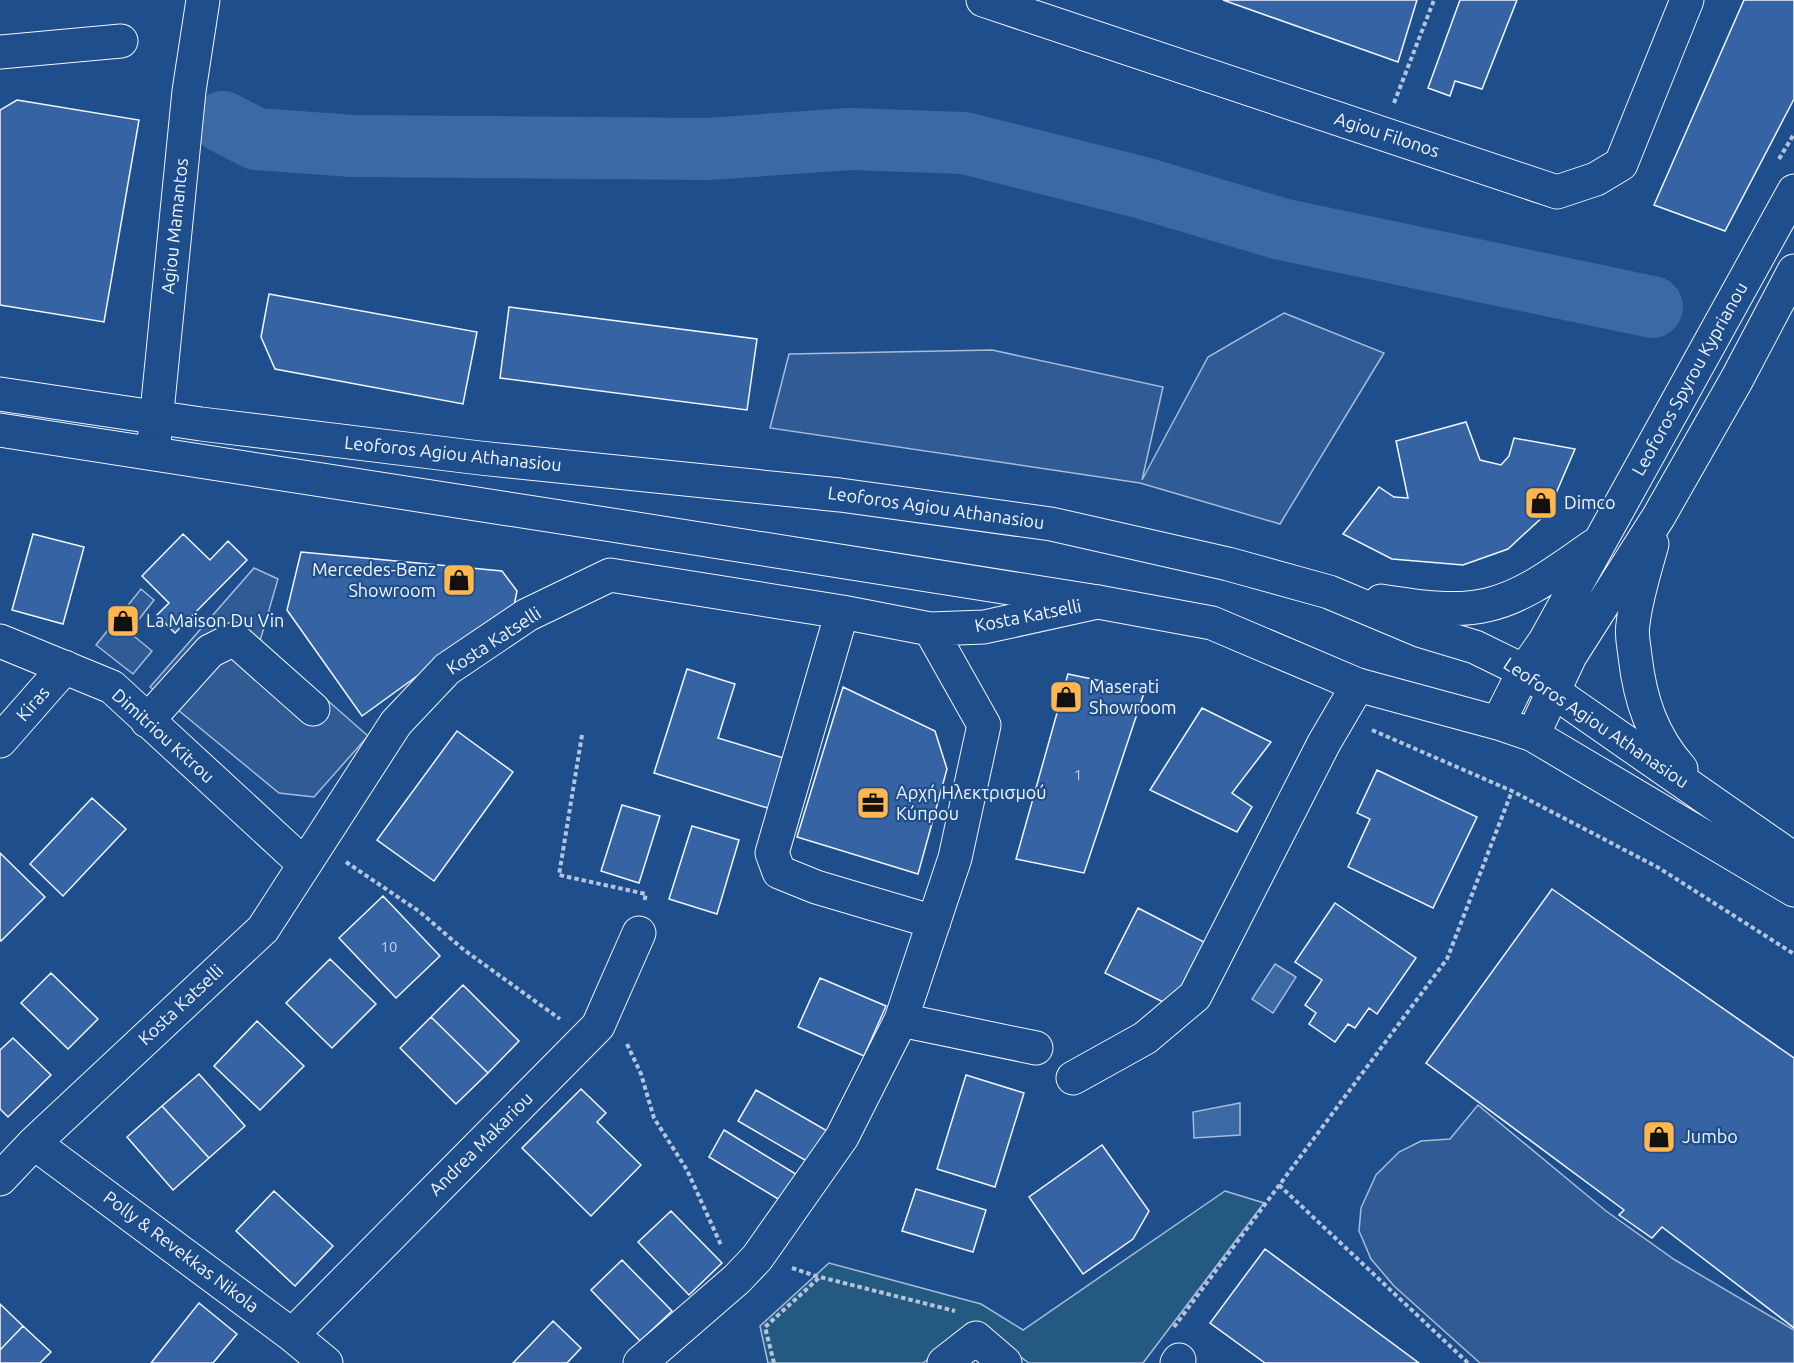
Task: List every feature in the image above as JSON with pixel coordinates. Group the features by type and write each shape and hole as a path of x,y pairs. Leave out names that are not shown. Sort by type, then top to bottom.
{"main road":[{"name":"Agiou Mamantos","path":"153,452 189,91 202,0"},
{"name":"Agiou Filonos","path":"983,0 1557,192 1596,179 1621,164 1687,0"},
{"path":"0,52 122,41"},
{"name":"Leoforos Spyrou Kyprianou","path":"1498,723 1524,671 1545,640 1731,304 1784,179"},
{"path":"1533,735 1570,656 1659,516 1786,284"},
{"name":"Leoforos Agiou Athanasiou","path":"0,394 156,418 480,458 840,495 1036,522 1228,564 1329,592 1422,631 1475,646 1524,671 1794,859"},
{"name":"Leoforos Agiou Athanasiou","path":"0,430 153,452 1098,602 1212,623 1358,685 1498,723 1533,735 1794,890"},
{"path":"1659,516 1632,627 1640,685 1651,725 1666,752 1708,798"},
{"path":"1329,592 1425,608 1486,606 1535,586 1599,542"},
{"name":"Kosta Katselli","path":"0,1179 34,1143 263,929 396,723 447,669 527,615 610,575 842,612 930,629 984,627 1098,602"},
{"path":"842,612 772,853 779,872 816,887 934,922"},
{"path":"640,1363 737,1279 757,1258 842,1137 901,1020 955,858 984,725 930,629"},
{"path":"147,721 210,651 234,639 313,709"},
{"name":"Dimitriou Kitrou","path":"0,641 111,687 147,721 312,854"},
{"name":"Kiras","path":"0,741 65,666"},
{"path":"1073,1078 1145,1038 1195,996 1225,932 1358,685"},
{"name":"Andrea Makariou","path":"292,1335 594,1031 639,933"},
{"path":"901,1020 1036,1048"},
{"name":"Polly & Revekkas Nikola","path":"34,1143 292,1335 326,1363"},
{"path":"944,1363 975,1338 1005,1363"}],"path":[{"path":"1383,134 1434,0"},
{"path":"1784,179 1794,135"},
{"path":"1341,714 1512,791 1659,868 1794,954"},
{"path":"582,735 559,876 646,894 639,933"},
{"path":"1178,1362 1160,1346 1447,959 1512,791"},
{"path":"312,854 420,912 464,950 542,1008 627,1043 641,1074 654,1118 687,1170 737,1279"},
{"path":"1279,1185 1468,1363"},
{"path":"774,1363 765,1327 820,1277 963,1313"}],"shaded area":[{"path":"1284,313 1384,353 1280,524 1140,483 770,428 789,354 992,350 1163,387 1142,480 1208,357"},
{"path":"254,568 278,579 260,641 368,736 314,797 279,793 150,687"},
{"path":"141,589 154,600 129,632 152,651 133,674 96,645"},
{"path":"1275,964 1296,977 1273,1013 1252,999"},
{"path":"1240,1103 1240,1135 1194,1138 1193,1112"},
{"path":"1478,1105 1606,1211 1675,1260 1794,1330 1794,1363 1480,1363 1394,1286 1371,1259 1359,1231 1361,1208 1376,1175 1399,1152 1421,1141 1450,1139"},
{"path":"1225,1191 1264,1203 1143,1363 1029,1363 974,1324 923,1363 768,1363 760,1326 829,1263 981,1304 1023,1330"}],"building":[{"path":"1223,0 1417,0 1398,62"},
{"path":"1460,0 1517,0 1482,89 1455,81 1450,96 1428,88"},
{"path":"1744,0 1794,0 1794,99 1725,231 1654,205"},
{"path":"17,100 139,120 104,322 0,305 0,110"},
{"path":"269,294 477,332 463,404 275,369 261,337"},
{"path":"509,307 757,339 747,410 500,378"},
{"path":"1466,422 1480,460 1501,465 1509,456 1514,438 1575,449 1548,512 1508,549 1463,565 1392,559 1343,534 1379,487 1394,497 1408,498 1396,441"},
{"path":"33,534 84,547 63,624 12,610"},
{"path":"183,534 210,560 228,541 247,560 175,633 157,615 169,603 142,576"},
{"path":"301,552 502,571 517,591 514,606 362,716 287,610"},
{"path":"687,669 735,684 718,738 790,760 774,810 654,773"},
{"path":"1068,674 1145,690 1084,873 1016,859"},
{"name":"Αρχή Ηλεκτρισμού Κύπρου","path":"843,687 935,731 947,769 918,874 797,837"},
{"path":"1202,708 1271,742 1232,793 1252,807 1237,832 1150,790"},
{"path":"457,731 513,772 434,881 377,840"},
{"path":"1377,770 1477,817 1433,908 1348,867 1370,819 1357,813"},
{"path":"92,798 126,829 63,896 30,864"},
{"path":"622,805 660,816 639,883 601,871"},
{"path":"692,826 739,840 717,914 669,899"},
{"path":"0,853 45,897 1,941 0,939"},
{"name":"Jumbo","path":"1552,889 1794,1058 1794,1328 1662,1227 1652,1238 1619,1215 1624,1210 1426,1063"},
{"path":"383,896 440,956 396,998 339,938"},
{"path":"1335,903 1416,958 1377,1014 1369,1008 1355,1028 1348,1024 1335,1042 1309,1024 1316,1013 1305,1005 1322,980 1295,962"},
{"path":"1138,908 1204,942 1171,1006 1105,973"},
{"path":"330,959 376,1004 332,1048 286,1003"},
{"path":"51,973 98,1019 68,1049 21,1003"},
{"path":"820,978 886,1006 864,1056 798,1027"},
{"path":"463,985 519,1041 488,1073 431,1017"},
{"path":"431,1017 488,1073 456,1104 400,1048"},
{"path":"257,1021 304,1066 260,1110 214,1066"},
{"path":"13,1038 51,1075 8,1117 0,1109 0,1050"},
{"path":"199,1074 245,1126 209,1158 162,1106"},
{"path":"966,1075 1024,1093 995,1187 937,1169"},
{"path":"581,1089 606,1113 597,1122 641,1165 591,1216 522,1148"},
{"path":"756,1090 829,1132 810,1163 738,1121"},
{"path":"162,1106 209,1158 173,1190 127,1137"},
{"path":"724,1130 799,1176 783,1202 709,1157"},
{"path":"1102,1145 1149,1211 1133,1239 1083,1274 1029,1197"},
{"path":"916,1189 986,1210 973,1252 902,1231"},
{"path":"274,1191 333,1246 295,1286 236,1231"},
{"path":"671,1211 722,1263 689,1295 638,1242"},
{"path":"1265,1249 1419,1363 1265,1363 1210,1323"},
{"path":"622,1260 672,1311 640,1341 591,1290"},
{"path":"199,1303 237,1334 213,1363 151,1363"},
{"path":"0,1304 23,1326 0,1350"},
{"path":"553,1321 581,1348 567,1363 513,1363"},
{"path":"23,1326 51,1352 40,1363 0,1363 0,1350"}],"waterway":[{"path":"223,122 256,139 353,146 708,149 850,139 964,143 1143,188 1281,229 1652,307"}],"place":[{"name":"Dimco","path":"1541,503"},
{"name":"Mercedes-Benz Showroom","path":"459,580"},
{"name":"La Maison Du Vin","path":"123,621"},
{"name":"Maserati Showroom","path":"1066,697"},
{"name":"Αρχή Ηλεκτρισμού Κύπρου","path":"873,803"},
{"name":"Jumbo","path":"1659,1137"}]}
